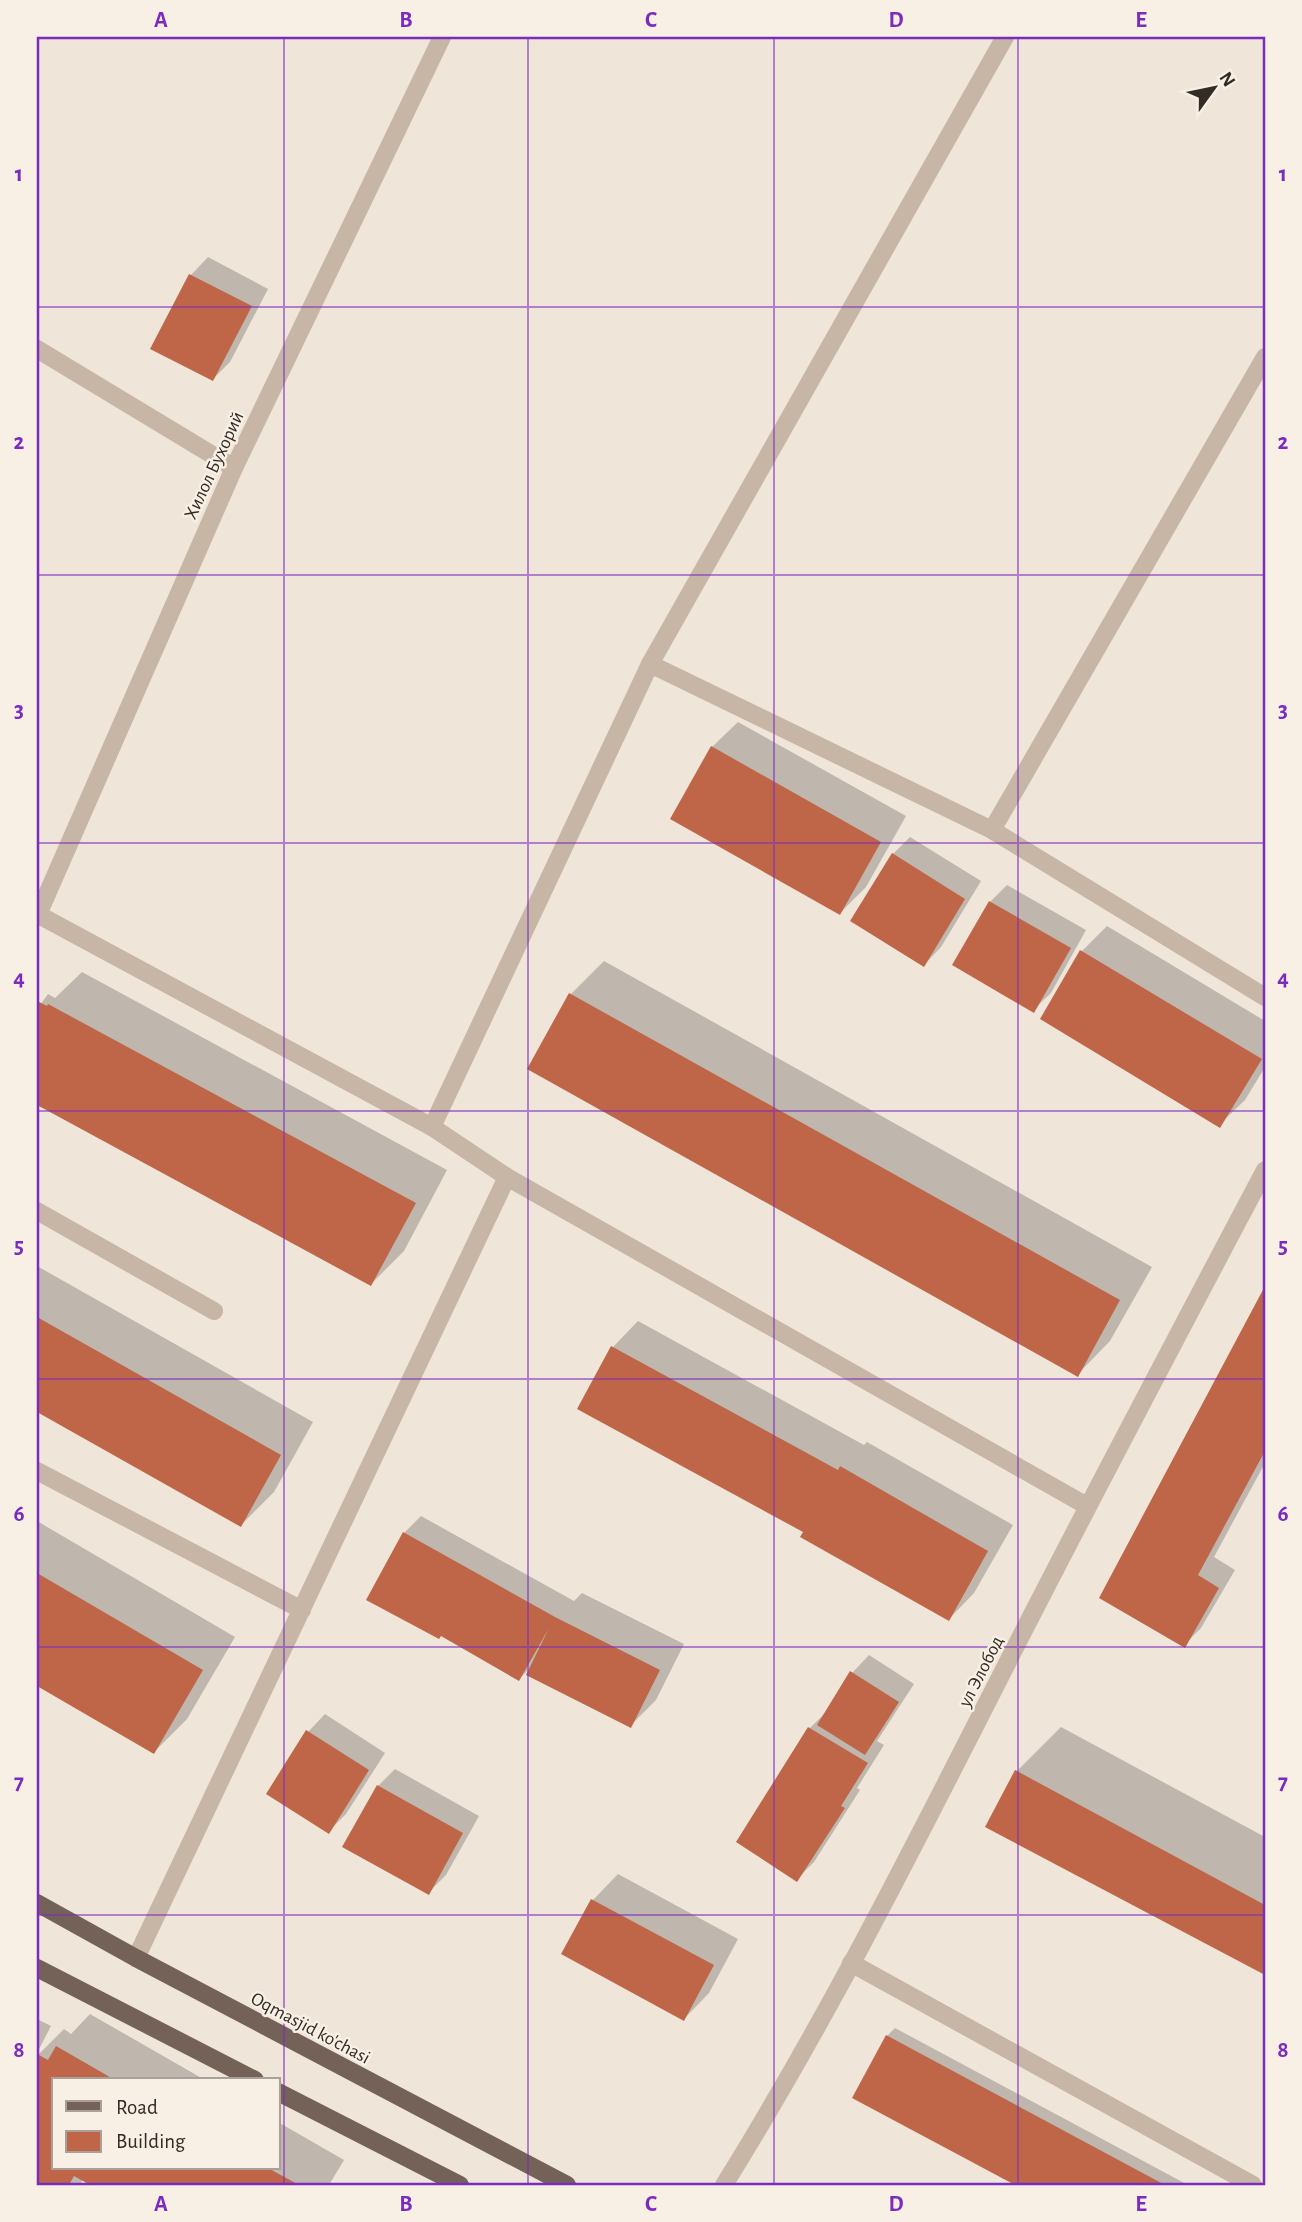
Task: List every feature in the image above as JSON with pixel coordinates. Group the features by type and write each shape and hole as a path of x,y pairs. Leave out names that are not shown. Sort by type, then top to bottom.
{"main road":[{"name":"Oqmasjid ko'chasi","path":"37,1903 566,2185"},
{"path":"37,1968 251,2078"},
{"path":"280,2093 460,2185"}],"street":[{"name":"Хилол Бухорий","path":"37,915 234,468 442,37"},
{"path":"432,1127 650,664 1005,37"},
{"path":"37,349 234,468"},
{"path":"992,830 1265,357"},
{"path":"650,664 992,830 1265,998"},
{"path":"37,915 432,1127 507,1177 1087,1506"},
{"name":"ул Элобод","path":"724,2185 780,2095 914,1847 1087,1506 1265,1170"},
{"path":"136,1958 507,1177"},
{"path":"37,1211 214,1311"},
{"path":"37,1471 302,1610"},
{"path":"851,1964 1253,2185"}],"building":[{"path":"189,274 252,306 213,381 150,349"},
{"path":"711,746 881,842 840,915 670,819"},
{"path":"892,853 965,899 924,967 850,921"},
{"path":"989,901 1071,948 1034,1013 952,965"},
{"path":"1080,950 1262,1059 1220,1128 1040,1019"},
{"path":"569,993 1120,1300 1078,1377 527,1069"},
{"path":"39,1002 47,1006 48,1004 416,1203 371,1286 37,1105"},
{"path":"1265,1286 1265,1451 1198,1575 1219,1588 1185,1648 1099,1598"},
{"path":"37,1317 281,1455 241,1527 37,1412"},
{"path":"611,1346 838,1470 840,1466 988,1551 949,1621 800,1537 803,1532 577,1409"},
{"path":"403,1532 555,1617 660,1670 631,1728 526,1675 549,1628 519,1681 441,1636 439,1639 366,1600"},
{"path":"37,1573 203,1670 154,1754 37,1686"},
{"path":"850,1671 899,1702 865,1755 817,1725"},
{"path":"808,1727 868,1763 841,1806 845,1808 797,1882 736,1842"},
{"path":"306,1730 369,1770 329,1834 266,1794"},
{"path":"1015,1770 1265,1905 1265,1975 985,1827"},
{"path":"377,1785 463,1833 429,1895 342,1847"},
{"path":"591,1899 714,1965 684,2021 561,1954"},
{"path":"886,2035 1165,2185 1015,2185 852,2098"},
{"path":"56,2046 112,2078 52,2078 52,2170 272,2170 299,2185 90,2185 74,2176 69,2185 37,2185 37,2054 48,2060"}]}
